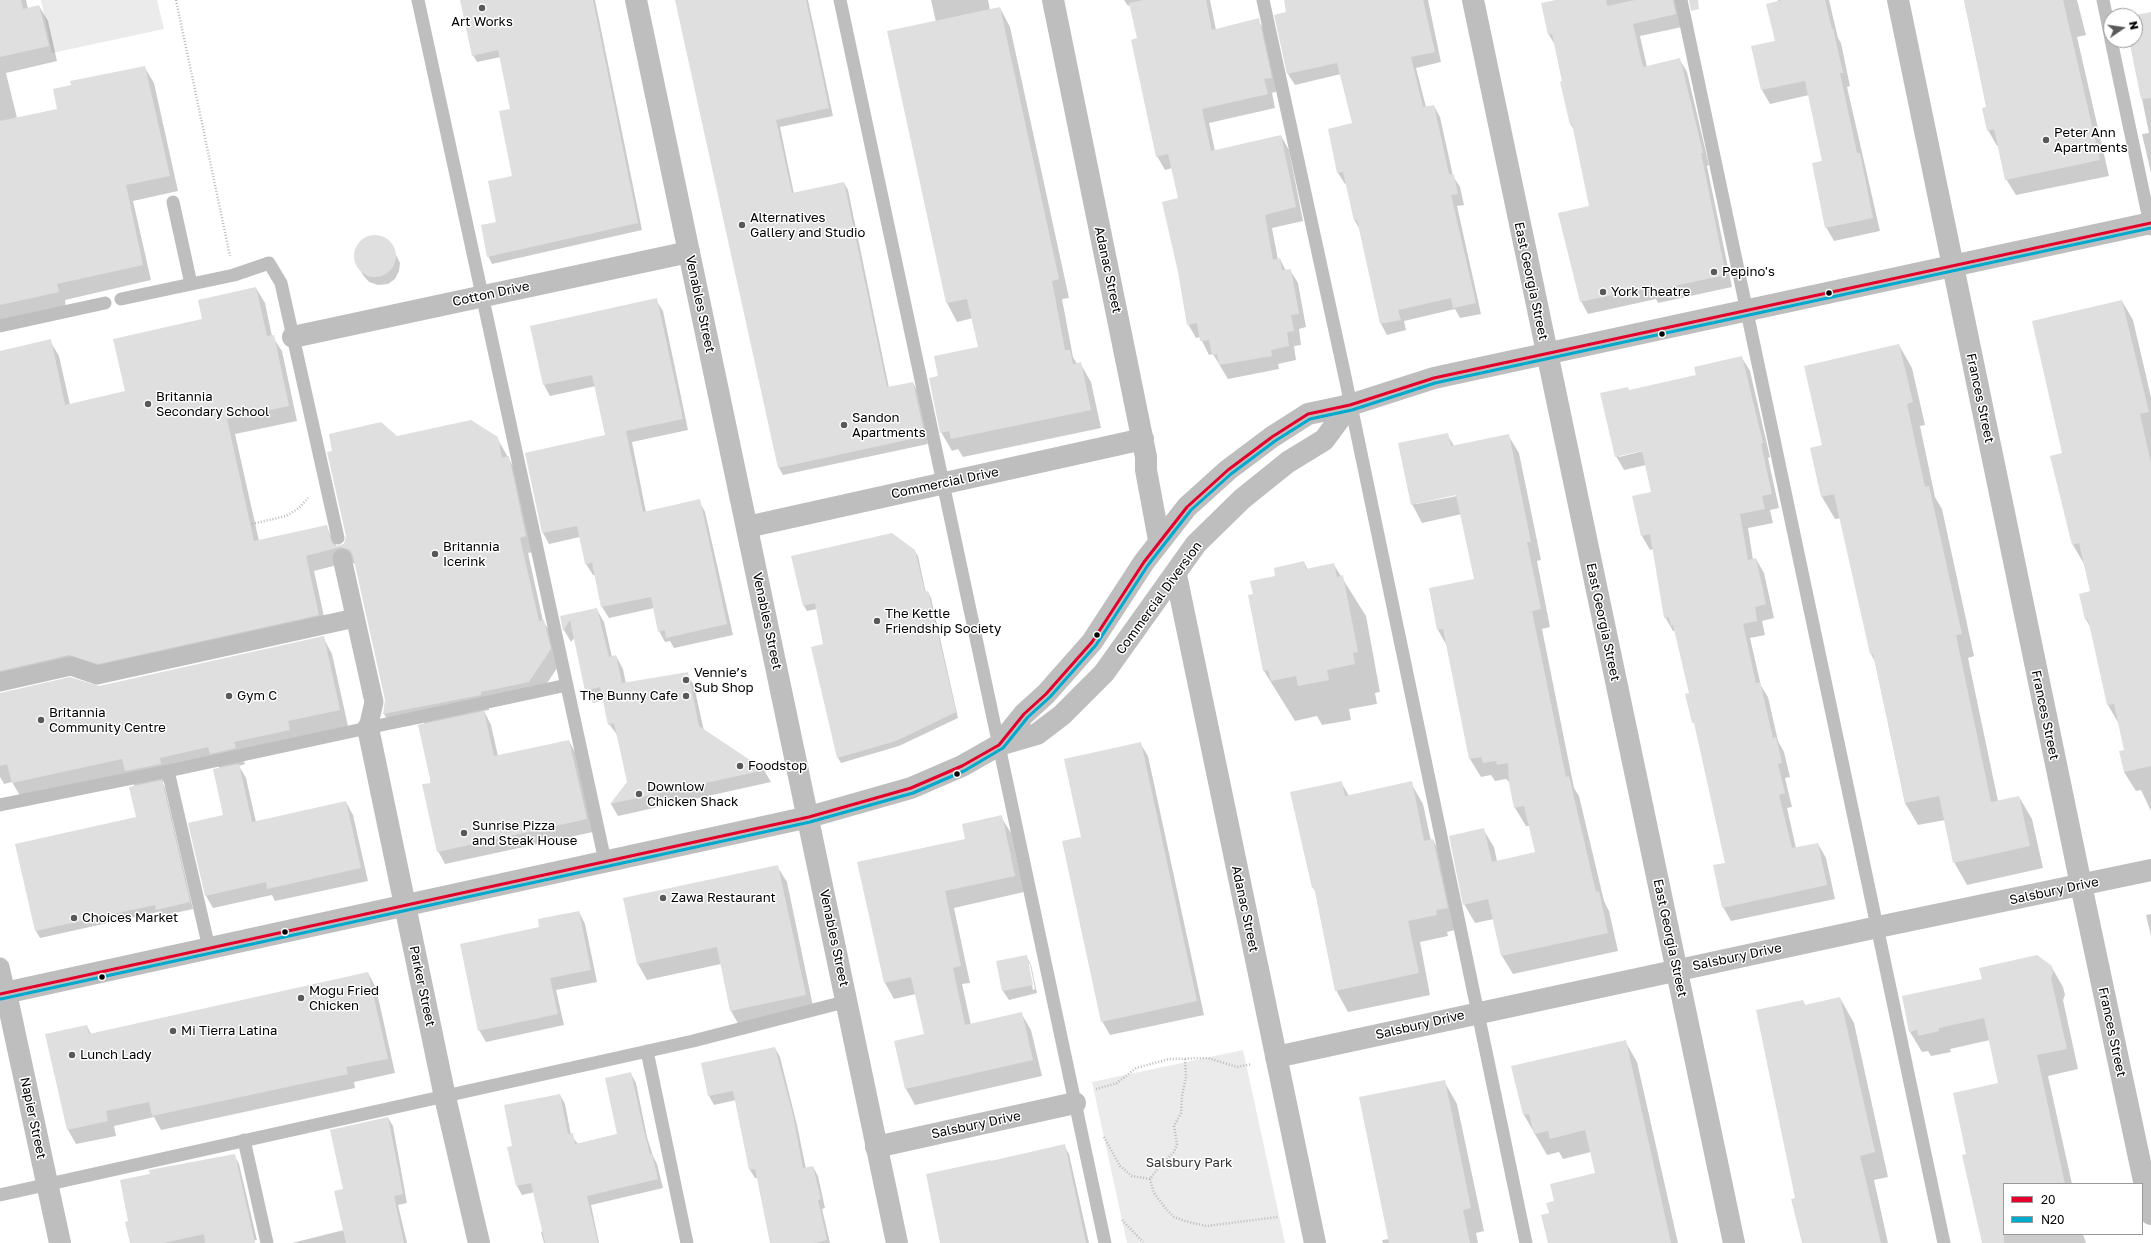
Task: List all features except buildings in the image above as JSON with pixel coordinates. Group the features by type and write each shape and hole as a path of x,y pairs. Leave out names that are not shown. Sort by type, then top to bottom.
{"street":[{"name":"Venables Street","path":"636,0 848,1001 876,1147 897,1243"},
{"name":"Adanac Street","path":"1053,0 1143,439 1147,477 1159,540"},
{"name":"East Georgia Street","path":"1473,0 1734,1243"},
{"name":"Frances Street","path":"1898,0 1941,216 1953,266 2081,885 2151,1214"},
{"path":"1350,405 1434,378 1953,266 2151,226"},
{"name":"Cotton Drive","path":"293,337 689,252"},
{"name":"Commercial Diversion","path":"999,745 1024,714 1046,694 1092,642 1159,540 1203,492 1228,470 1272,437 1308,414 1350,405"},
{"name":"Commercial Diversion","path":"809,817 911,788 962,766 999,745 1037,734 1062,715 1104,673 1176,575 1196,544 1242,499 1288,462 1324,440 1350,405"},
{"name":"Commercial Drive","path":"747,527 1143,439"},
{"path":"342,558 374,702 368,728"},
{"name":"Adanac Street","path":"1176,575 1315,1243"},
{"path":"0,682 71,666 97,675 355,618"},
{"name":"Parker Street","path":"368,728 445,1097 479,1243"},
{"path":"0,967 3,993 809,817"},
{"name":"Salsbury Drive","path":"1276,1057 1878,926 2151,870"},
{"name":"Napier Street","path":"3,993 60,1243"},
{"name":"Salsbury Drive","path":"876,1147 1075,1103"}],"lane":[{"path":"418,0 605,861"},
{"path":"840,0 1105,1243"},
{"path":"1263,0 1350,405 1526,1243"},
{"path":"1681,0 1944,1243"},
{"path":"2113,48 2151,226"},
{"path":"173,202 191,284"},
{"path":"121,300 234,275 268,263 282,282 338,538"},
{"path":"0,326 105,303"},
{"path":"0,805 168,771 567,685"},
{"path":"168,771 209,948"},
{"path":"0,1195 647,1051 848,1001"},
{"path":"647,1051 687,1243"},
{"path":"244,1140 267,1243"}],"path":[{"path":"1150,1179 1159,1167 1174,1152 1177,1144 1174,1126 1181,1113 1182,1096 1186,1077 1185,1058"},
{"path":"1094,1089 1116,1083 1136,1068 1169,1059 1208,1058 1237,1067 1245,1066"},
{"path":"1100,1135 1106,1138 1120,1166 1132,1176 1150,1179"},
{"path":"1150,1179 1154,1193 1166,1209 1174,1217 1185,1221 1206,1226 1278,1217"}],"green space":[{"path":"41,0 157,0 164,29 52,53"},
{"name":"Salsbury Park","path":"1243,1050 1285,1243 1127,1243 1092,1082"}],"transit line":[{"name":"20","path":"0,994 809,817 911,788 962,766 999,745 1024,714 1046,694 1092,642 1144,562 1187,507 1228,470 1272,437 1308,414 1350,405 1434,378 2151,223"},
{"name":"N20","path":"1,999 810,822 913,793 964,771 1003,748 1028,717 1050,697 1096,645 1148,565 1191,510 1231,474 1275,441 1310,419 1352,410 1435,383 2151,228"}],"place":[{"name":"Art Works","path":"482,8"},
{"name":"Peter Ann Apartments","path":"2046,140"},
{"name":"Alternatives Gallery and Studio","path":"742,225"},
{"name":"Pepino's","path":"1714,272"},
{"name":"York Theatre","path":"1603,292"},
{"name":"Britannia Secondary School","path":"148,404"},
{"name":"Sandon Apartments","path":"844,425"},
{"name":"Britannia Icerink","path":"435,554"},
{"name":"The Kettle Friendship Society","path":"877,621"},
{"name":"Vennie’s Sub Shop","path":"686,680"},
{"name":"Gym C","path":"229,696"},
{"name":"The Bunny Cafe","path":"686,696"},
{"name":"Britannia Community Centre","path":"41,720"},
{"name":"Foodstop","path":"740,766"},
{"name":"Downlow Chicken Shack","path":"639,794"},
{"name":"Sunrise Pizza and Steak House","path":"464,833"},
{"name":"Zawa Restaurant","path":"663,898"},
{"name":"Choices Market","path":"74,918"},
{"name":"Mogu Fried Chicken","path":"301,998"},
{"name":"Mi Tierra Latina","path":"173,1031"},
{"name":"Lunch Lady","path":"72,1055"}]}
